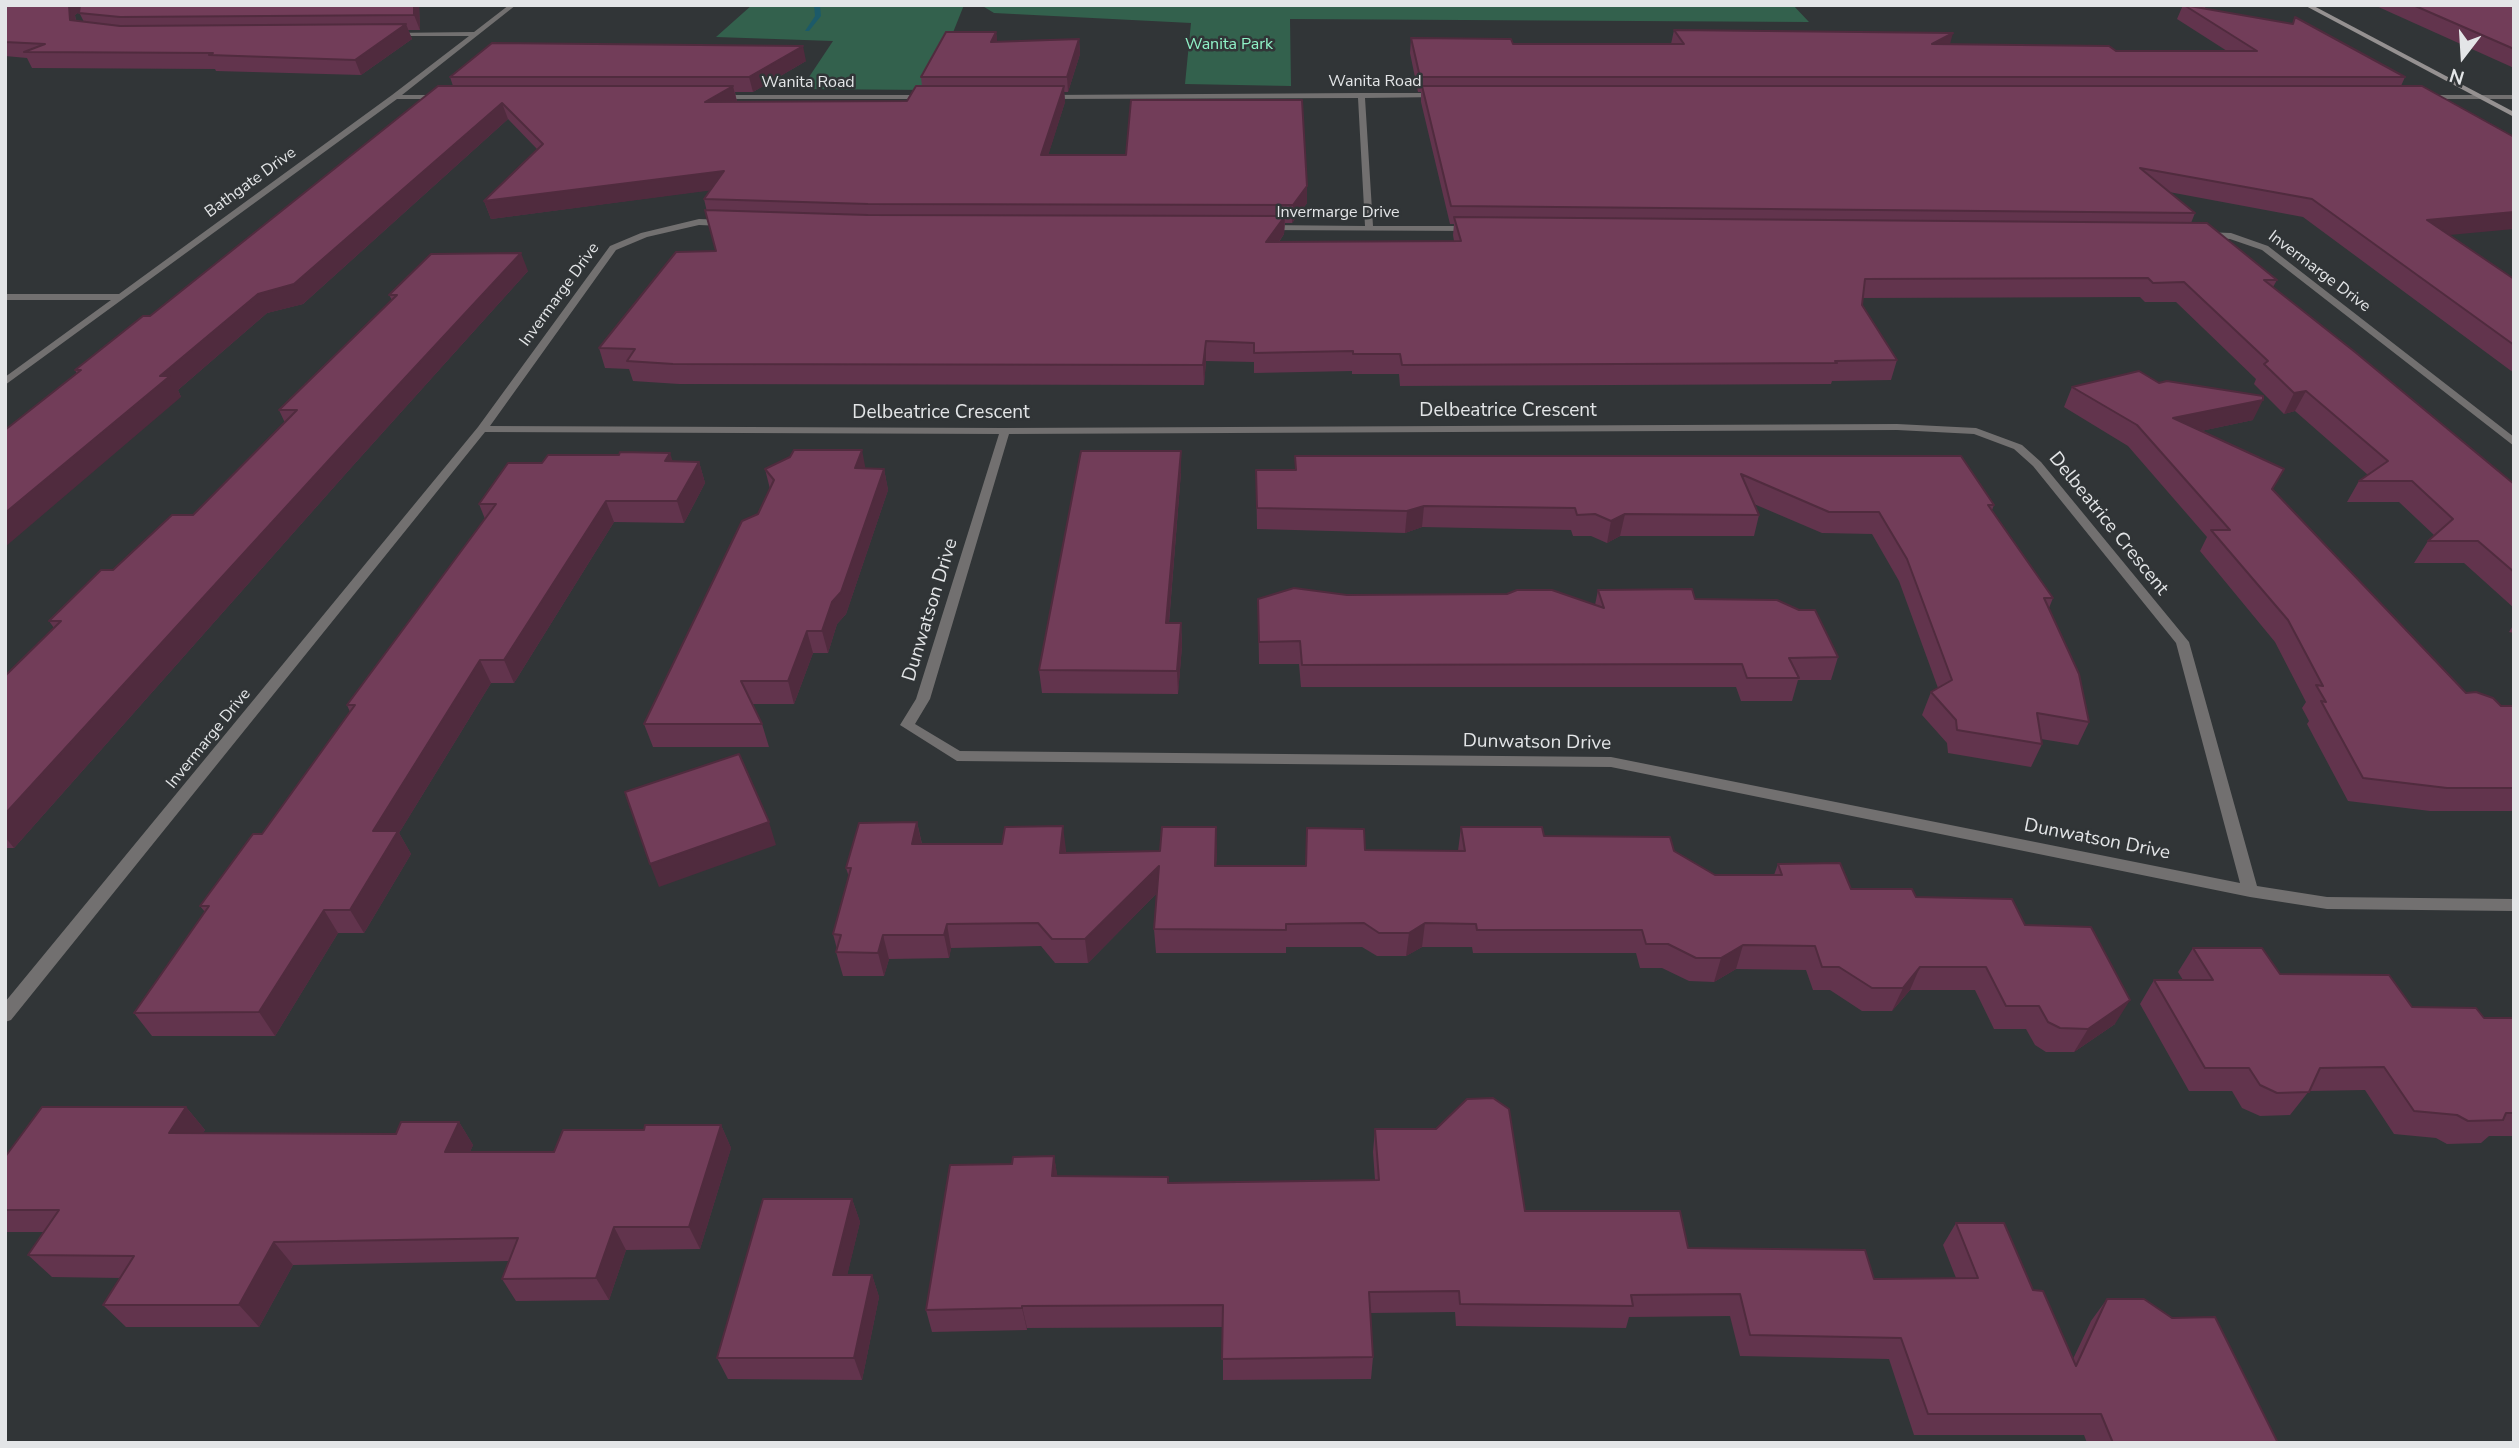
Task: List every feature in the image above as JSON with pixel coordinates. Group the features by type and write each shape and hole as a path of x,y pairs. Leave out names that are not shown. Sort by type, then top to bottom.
{"street":[{"name":"Bathgate Drive","path":"5,382 395,97 513,5"},
{"path":"2308,5 2514,115"},
{"path":"381,34 474,34"},
{"path":"1361,95 1369,228"},
{"name":"Wanita Road","path":"1034,97 1445,96"},
{"path":"395,97 451,97"},
{"name":"Wanita Road","path":"716,97 939,97"},
{"path":"2419,97 2514,97"},
{"name":"Invermarge Drive","path":"5,1015 482,429 613,248 644,235 699,222 739,223"},
{"name":"Invermarge Drive","path":"1257,228 1482,229"},
{"name":"Invermarge Drive","path":"2189,234 2231,236 2265,247 2514,443"},
{"path":"5,297 119,297"},
{"name":"Delbeatrice Crescent","path":"482,429 1005,431 1897,427 1950,429 1996,437 2018,447 2037,464 2182,642 2250,891"},
{"name":"Dunwatson Drive","path":"1005,431 923,699 907,725 957,756 1611,762 2250,891 2327,903 2514,905"}],"green space":[{"path":"752,5 964,5 930,90 801,89 833,41 716,37"},
{"name":"Wanita Park","path":"981,5 1793,5 1809,22 1290,19 1291,86 1185,84 1191,23 994,13"}],"building":[{"path":"5,5 69,5 70,20 120,26 406,24 355,60 209,55 213,53 24,52 45,44 5,42"},
{"path":"80,5 414,5 414,15 120,17 79,13"},
{"path":"2184,5 2293,24 2295,17 2405,77 1420,77 1411,38 1511,39 1513,44 1684,44 1674,30 1953,33 1932,44 2109,46 2116,51 2257,51"},
{"path":"2413,5 2514,5 2514,49"},
{"path":"946,32 996,32 991,42 1079,39 1067,77 921,77"},
{"path":"492,43 803,46 749,77 450,77"},
{"path":"438,86 733,86 705,102 907,101 916,86 1064,86 1041,155 1126,155 1131,100 1302,100 1307,186 1293,205 868,204 704,199 724,171 484,201 543,144 502,103 294,284 258,294 160,376 170,376 5,513 5,430 81,370 75,370 143,316 150,316"},
{"path":"1422,86 2422,86 2514,137 2514,212 2427,220 2514,279 2514,345 2312,199 2140,168 2195,213 1451,206"},
{"path":"705,210 868,215 1285,216 1266,242 1461,241 1454,217 2207,223 2277,280 2264,280 2514,484 2514,572 2478,541 2428,541 2453,519 2412,481 2359,481 2388,461 2306,391 2294,393 2264,364 2268,361 2184,282 2153,283 2148,278 1865,279 1862,305 1897,360 1835,361 1837,363 1402,365 1400,354 1353,354 1353,351 1254,353 1254,343 1206,341 1203,365 673,364 627,361 635,349 599,348 676,252 716,251"},
{"path":"521,253 5,814 5,676 61,621 49,621 101,570 113,570 172,515 193,515 297,410 279,410 397,295 389,295 431,254"},
{"path":"2139,371 2159,383 2167,381 2263,396 2263,400 2173,418 2284,469 2272,489 2466,693 2476,692 2493,698 2501,706 2514,706 2514,788 2447,788 2363,778 2321,701 2326,702 2316,685 2323,686 2288,620 2211,530 2230,530 2137,425 2072,387"},
{"path":"794,450 862,450 855,468 884,469 841,592 832,602 822,631 807,631 788,681 741,681 762,724 644,724 742,521 758,514 774,480 765,469 790,457"},
{"path":"1081,451 1181,451 1166,623 1181,623 1177,671 1039,670"},
{"path":"620,452 670,453 665,461 699,462 677,501 606,501 504,660 480,660 373,831 398,831 350,910 324,910 259,1012 134,1013 209,906 200,906 253,834 262,834 355,705 347,705 496,504 479,504 508,463 542,463 548,455 619,455"},
{"path":"1295,456 1961,456 1994,505 1988,505 2053,598 2044,598 2079,674 2089,722 2037,713 2042,744 1957,730 1956,720 1931,692 1952,680 1907,559 1879,512 1829,512 1741,474 1759,515 1625,514 1611,521 1595,514 1577,515 1575,508 1424,506 1407,511 1257,508 1256,470 1296,470"},
{"path":"1294,588 1347,595 1507,594 1517,590 1552,590 1604,608 1598,590 1692,589 1695,599 1777,600 1799,610 1815,610 1838,657 1789,658 1799,678 1747,678 1742,664 1302,665 1300,641 1259,642 1258,599"},
{"path":"739,754 769,822 650,864 625,792"},
{"path":"917,822 912,844 1002,844 1005,827 1063,826 1060,853 1160,851 1162,827 1216,827 1215,866 1306,866 1307,828 1364,829 1365,850 1465,851 1461,827 1542,827 1544,836 1670,837 1674,851 1715,875 1782,875 1778,864 1840,863 1851,889 1912,889 1916,897 2012,899 2025,925 2091,927 2130,1000 2088,1029 2060,1028 2048,1022 2039,1006 2006,1006 1986,967 1920,967 1903,988 1872,988 1839,967 1822,967 1815,946 1743,945 1721,958 1696,958 1668,944 1646,944 1642,930 1477,930 1476,924 1425,923 1409,933 1379,933 1364,923 1286,924 1286,930 1154,929 1159,866 1085,939 1052,939 1038,923 947,924 944,935 883,935 878,953 836,952 841,935 833,934 851,868 846,868 859,823"},
{"path":"2193,948 2262,948 2280,974 2389,975 2412,1007 2476,1008 2484,1018 2514,1018 2514,1113 2506,1113 2503,1120 2468,1121 2457,1115 2414,1111 2384,1067 2320,1068 2309,1092 2277,1093 2260,1085 2249,1068 2205,1068 2154,980 2213,980"},
{"path":"1493,1098 1509,1109 1525,1211 1680,1211 1688,1248 1865,1250 1874,1279 1978,1278 1956,1223 2004,1223 2033,1290 2043,1291 2076,1366 2107,1299 2144,1299 2172,1318 2215,1317 2278,1443 2113,1443 2101,1414 1928,1414 1901,1338 1750,1335 1740,1294 1631,1295 1633,1306 1460,1304 1459,1291 1369,1292 1373,1357 1222,1359 1223,1305 1022,1306 926,1310 950,1165 1012,1164 1013,1157 1054,1156 1052,1176 1168,1177 1168,1183 1379,1180 1375,1129 1436,1129 1467,1099"},
{"path":"42,1107 186,1107 169,1133 396,1134 401,1122 459,1122 445,1152 554,1152 563,1130 644,1130 645,1125 721,1125 689,1227 614,1227 596,1278 502,1279 518,1238 274,1242 239,1305 103,1305 134,1256 28,1255 59,1210 5,1210 5,1157"},
{"path":"763,1199 852,1199 833,1275 872,1275 854,1358 717,1358"}],"waterway":[{"path":"807,30 818,16 817,5"}]}
